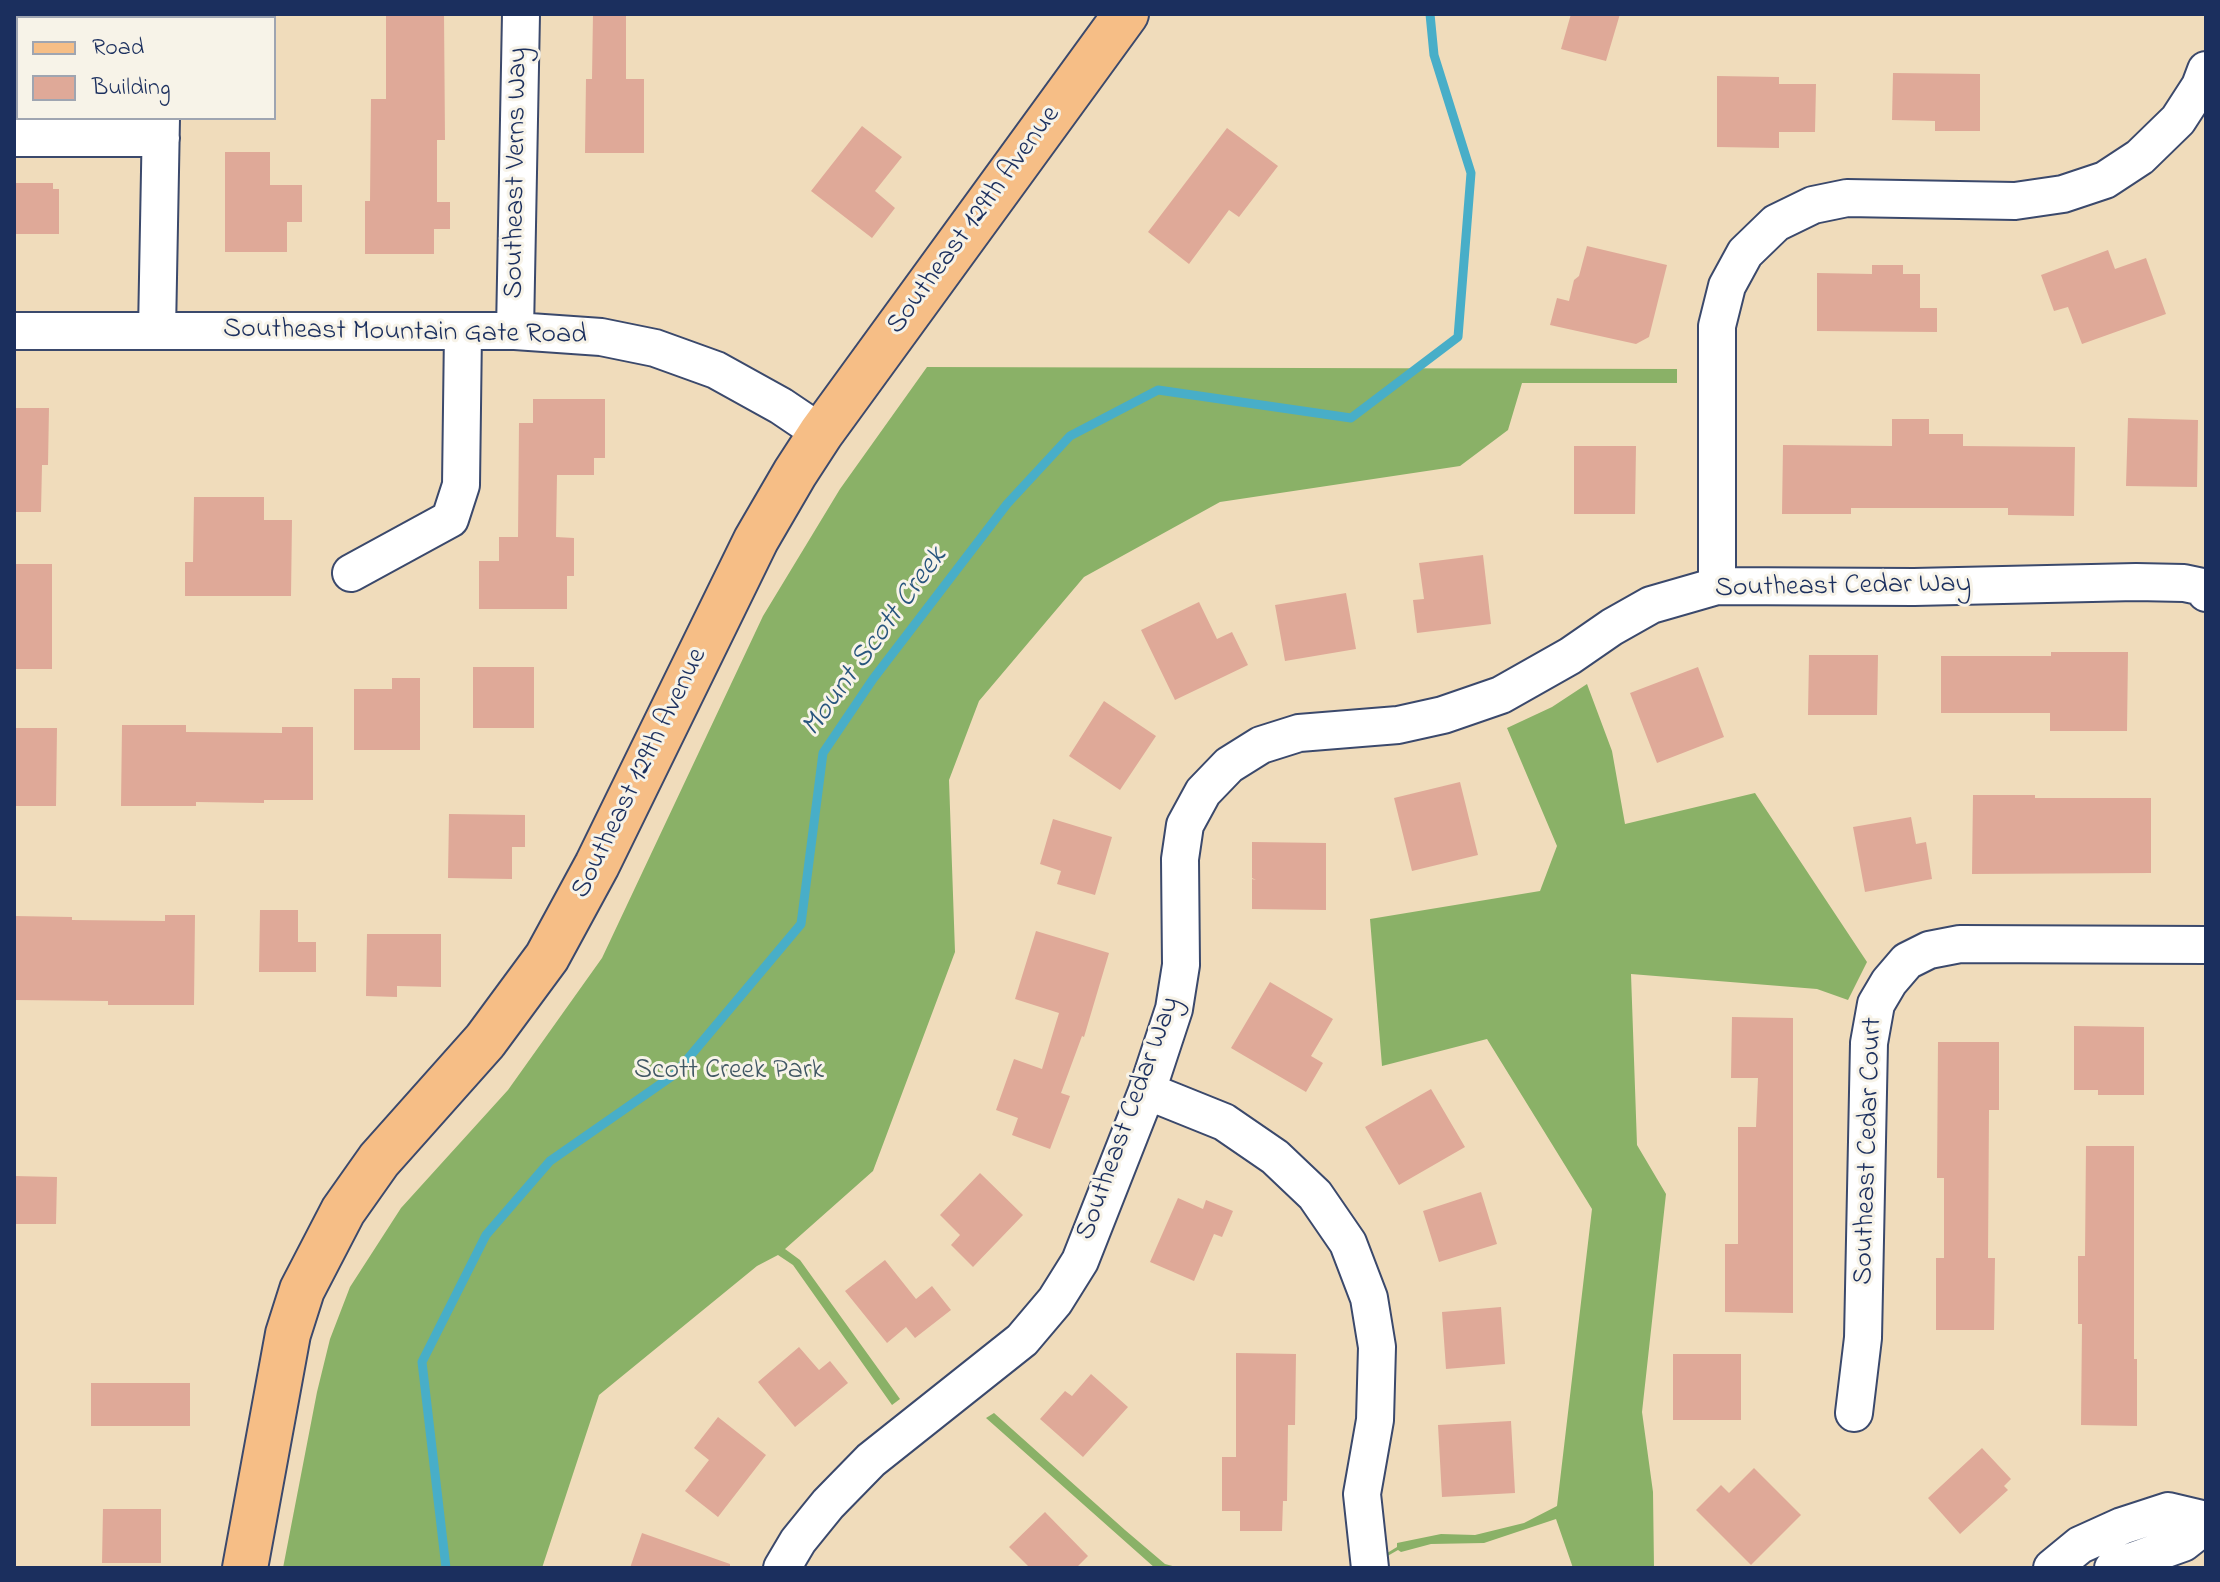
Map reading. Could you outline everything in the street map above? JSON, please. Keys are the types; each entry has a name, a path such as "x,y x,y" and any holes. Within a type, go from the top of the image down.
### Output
{"main road":[{"name":"Southeast 129th Avenue","path":"245,1568 288,1334 302,1290 343,1211 379,1160 507,1014 547,957 597,865 756,540 821,433 1126,14"}],"street":[{"name":"Southeast Verns Way","path":"515,331 521,14"},
{"path":"1717,586 1717,326 1727,286 1745,253 1776,223 1813,205 1847,198 2015,201 2063,194 2105,180 2140,157 2178,120 2200,86 2206,70"},
{"path":"14,138 161,128 157,331"},
{"name":"Southeast Mountain Gate Road","path":"14,331 515,331 601,337 684,357 741,382 821,433"},
{"path":"351,573 450,519 461,485 463,331"},
{"name":"Southeast Cedar Way","path":"782,1568 798,1541 828,1504 871,1460 1022,1340 1055,1301 1080,1261 1147,1091 1174,1009 1181,965 1180,859 1185,825 1203,792 1229,765 1261,745 1299,733 1398,725 1443,715 1501,695 1651,605 1717,586 1914,587 2152,582 2184,583 2203,587 2206,593"},
{"name":"Southeast Cedar Court","path":"1854,1413 1863,1338 1869,1043 1876,1004 1889,982 1907,961 1929,950 1960,944 2206,945"},
{"path":"1147,1091 1224,1122 1275,1157 1315,1195 1348,1243 1369,1298 1377,1347 1375,1420 1362,1494 1370,1568"},
{"path":"2052,1568 2080,1545 2122,1526 2168,1511 2206,1522"},
{"path":"2113,1568 2183,1543 2206,1522"}],"green space":[{"name":"Scott Creek Park","path":"927,367 1677,369 1677,383 1522,383 1508,430 1460,466 1220,502 1084,577 979,701 949,780 955,952 873,1171 785,1249 800,1260 900,1399 892,1405 793,1265 778,1255 757,1266 599,1395 542,1568 283,1568 317,1392 330,1339 350,1287 401,1208 508,1090 602,958 763,616 840,489"},
{"path":"1587,684 1612,751 1625,824 1755,793 1867,962 1848,1000 1817,989 1631,974 1637,1145 1666,1194 1642,1412 1653,1492 1654,1568 1573,1568 1556,1519 1484,1543 1431,1544 1401,1552 1398,1550 1370,1566 1342,1568 1369,1564 1397,1547 1397,1543 1441,1534 1475,1535 1524,1523 1557,1506 1592,1209 1487,1039 1382,1066 1370,919 1540,891 1557,846 1507,728 1552,707"},
{"path":"994,1413 1165,1564 1180,1568 1155,1568 986,1418"}],"building":[{"path":"386,14 444,14 445,140 437,140 437,202 450,202 450,229 434,229 434,254 365,254 365,201 370,201 371,99 386,99"},
{"path":"593,14 626,14 626,79 644,79 644,153 585,153 586,79 592,79"},
{"path":"1571,14 1620,14 1606,61 1561,49"},
{"path":"1893,73 1980,74 1980,131 1935,131 1935,121 1892,120"},
{"path":"1717,76 1779,77 1779,84 1816,84 1815,132 1779,132 1779,148 1717,147"},
{"path":"862,126 902,157 875,191 895,208 872,238 811,191"},
{"path":"1227,128 1278,166 1239,217 1229,210 1189,264 1148,232"},
{"path":"225,152 270,152 270,185 302,185 302,222 287,222 287,252 225,252"},
{"path":"14,183 53,183 53,189 59,189 59,234 14,234"},
{"path":"1587,246 1667,265 1649,337 1636,344 1550,325 1557,298 1569,301"},
{"path":"2108,250 2115,269 2146,258 2166,314 2082,344 2068,307 2054,311 2041,275"},
{"path":"1872,265 1903,265 1903,274 1920,274 1920,308 1937,308 1937,332 1817,331 1817,273 1872,274"},
{"path":"533,399 605,399 605,458 594,458 594,475 557,475 556,537 574,538 574,576 567,576 567,609 479,609 479,561 499,561 499,537 518,537 519,423 533,423"},
{"path":"14,408 49,408 48,465 42,465 41,512 14,512"},
{"path":"2128,418 2198,420 2197,487 2126,486"},
{"path":"1892,419 1929,419 1929,434 1963,434 1963,446 2075,447 2074,516 2008,515 2008,508 1851,508 1851,514 1782,514 1783,445 1892,446"},
{"path":"1574,446 1636,446 1635,514 1574,514"},
{"path":"194,497 264,497 264,520 292,520 291,596 185,596 185,562 193,562"},
{"path":"1483,555 1491,624 1417,633 1413,600 1424,599 1419,563"},
{"path":"14,564 52,564 52,669 14,669"},
{"path":"1346,593 1356,649 1285,661 1275,605"},
{"path":"1199,602 1217,639 1232,632 1248,665 1175,700 1141,630"},
{"path":"2051,652 2128,652 2127,731 2050,731 2050,713 1941,713 1941,656 2051,656"},
{"path":"1809,655 1878,655 1877,715 1808,715"},
{"path":"473,667 534,667 534,728 473,728"},
{"path":"1698,667 1724,737 1657,763 1630,693"},
{"path":"392,678 420,678 420,750 354,750 354,689 392,689"},
{"path":"1104,701 1156,736 1120,790 1069,756"},
{"path":"122,725 186,725 186,732 282,733 282,727 313,727 313,800 121,806"},
{"path":"14,728 57,728 56,806 14,806"},
{"path":"1460,782 1478,855 1412,871 1394,798"},
{"path":"1973,795 2151,798 2151,873 1972,874"},
{"path":"449,814 525,815 525,847 512,847 512,879 448,878"},
{"path":"1911,817 1916,844 1926,842 1932,879 1865,892 1853,827"},
{"path":"1053,819 1112,837 1095,895 1057,884 1061,871 1040,864"},
{"path":"1252,842 1326,843 1326,910 1252,909 1252,879 1256,880 1252,878"},
{"path":"260,910 298,910 298,942 316,942 316,972 259,972"},
{"path":"165,915 195,915 194,1005 14,1000 14,916 165,921"},
{"path":"1036,931 1109,953 1084,1037 1061,1093 1070,1096 1050,1149 1012,1135 1018,1118 996,1110 1014,1059 1042,1069 1059,1013 1015,999"},
{"path":"367,934 441,934 441,987 397,986 397,997 366,996"},
{"path":"1270,982 1333,1019 1311,1056 1323,1063 1306,1092 1231,1048"},
{"path":"1732,1017 1793,1018 1793,1313 1725,1312 1725,1244 1738,1244 1738,1127 1756,1127 1758,1078 1731,1078"},
{"path":"2074,1026 2144,1027 2144,1095 2098,1095 2098,1090 2074,1090"},
{"path":"1938,1042 1999,1042 1999,1110 1989,1110 1988,1258 1995,1258 1994,1330 1936,1330 1936,1258 1944,1258 1944,1178 1937,1178"},
{"path":"1431,1089 1465,1147 1399,1185 1365,1127"},
{"path":"2086,1146 2134,1146 2137,1426 2081,1425 2082,1324 2078,1324 2078,1256 2085,1256"},
{"path":"980,1173 1023,1215 973,1267 951,1245 960,1235 940,1215"},
{"path":"14,1176 57,1177 56,1224 14,1224"},
{"path":"1481,1192 1497,1244 1439,1262 1423,1211"},
{"path":"1178,1198 1203,1209 1206,1200 1233,1211 1222,1237 1214,1234 1194,1281 1150,1262"},
{"path":"885,1260 916,1299 932,1286 951,1310 915,1338 906,1327 887,1343 845,1291"},
{"path":"1501,1307 1505,1364 1446,1369 1442,1312"},
{"path":"799,1347 819,1370 830,1361 848,1383 795,1427 758,1382"},
{"path":"1236,1353 1296,1354 1295,1425 1288,1425 1287,1501 1283,1501 1282,1531 1240,1531 1240,1511 1222,1511 1222,1457 1236,1457"},
{"path":"1673,1354 1741,1354 1741,1420 1673,1420"},
{"path":"1091,1374 1128,1407 1083,1457 1040,1419 1065,1391 1072,1396"},
{"path":"91,1383 190,1383 190,1426 91,1426"},
{"path":"718,1417 766,1455 718,1517 685,1491 709,1460 694,1448"},
{"path":"1511,1421 1515,1493 1442,1497 1438,1425"},
{"path":"1982,1448 2011,1479 2004,1486 2008,1490 1960,1534 1928,1498"},
{"path":"1754,1468 1801,1515 1751,1565 1696,1510 1721,1485 1729,1493"},
{"path":"103,1509 161,1509 161,1563 102,1563"},
{"path":"1045,1512 1088,1556 1076,1568 1030,1568 1009,1547"},
{"path":"642,1533 730,1564 730,1568 630,1568"}],"waterway":[{"name":"Mount Scott Creek","path":"446,1568 422,1362 486,1235 550,1161 675,1074 801,924 823,753 873,679 1007,504 1070,436 1158,390 1351,418 1458,337 1471,173 1434,55 1430,14"}]}
